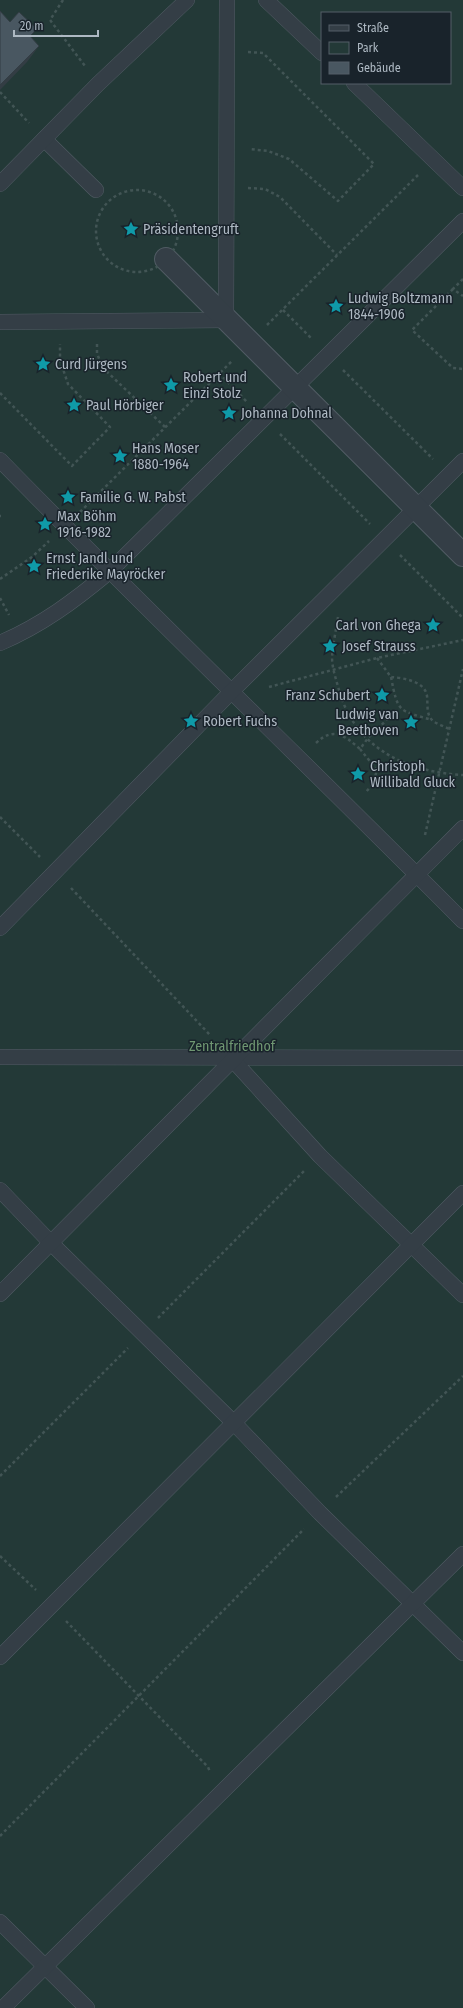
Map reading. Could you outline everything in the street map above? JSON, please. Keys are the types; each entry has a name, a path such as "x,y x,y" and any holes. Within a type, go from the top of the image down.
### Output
{"street":[{"path":"166,260 463,555"}],"lane":[{"path":"0,184 98,84 187,0"},
{"path":"0,322 226,320 227,0"},
{"path":"266,0 321,52"},
{"path":"355,84 463,188"},
{"path":"44,139 96,190"},
{"path":"0,643 20,634 67,607 109,572 463,221"},
{"path":"0,460 109,572 302,760 463,921"},
{"path":"0,928 232,691 463,461"},
{"path":"0,1294 463,828"},
{"path":"0,1057 232,1059 463,1058"},
{"path":"232,1059 320,1156 463,1295"},
{"path":"0,1190 51,1243 234,1423 320,1512 463,1653"},
{"path":"0,1657 463,1193"},
{"path":"4,2008 463,1554"},
{"path":"0,1922 87,2008"}],"path":[{"path":"64,0 50,20 98,84"},
{"path":"227,52 263,53 374,164 338,200 289,159 268,151 227,147"},
{"path":"0,92 44,139"},
{"path":"226,187 265,189 280,197 337,255"},
{"path":"130,190 143,190 155,194 166,202 173,212 177,224 175,243 166,260 156,267 143,271 130,271 118,268 108,260 100,249 96,237 96,224 100,212 108,202 118,194 130,190"},
{"path":"463,279 412,330 453,368 463,369"},
{"path":"453,289 463,296"},
{"path":"283,310 449,475"},
{"path":"96,321 97,353 102,367 165,427"},
{"path":"0,393 72,466 110,428 68,384 60,360 59,322"},
{"path":"219,373 463,618"},
{"path":"0,579 32,557 65,527"},
{"path":"339,615 332,656 333,669 344,707 359,730 387,755 407,765 438,774 463,776"},
{"path":"232,691 261,689 377,658 463,640"},
{"path":"377,658 391,677 395,698 399,708 408,713 432,720 449,729"},
{"path":"424,835 463,670"},
{"path":"391,677 401,678 420,685 426,694 427,711 432,720"},
{"path":"360,749 368,738 399,708"},
{"path":"302,760 317,741 329,734 338,733 349,739 360,749 378,770 373,784 351,809"},
{"path":"0,816 56,872 232,1059"},
{"path":"0,1476 320,1156"},
{"path":"0,1836 320,1512 463,1376"},
{"path":"0,1556 52,1606 208,1767 218,1796"}],"green space":[{"name":"Zentralfriedhof","path":"0,0 463,0 463,2008 0,2008"}],"building":[{"path":"0,11 10,22 19,12 37,29 30,36 39,46 0,85"}],"place":[{"name":"Präsidentengruft","path":"131,229"},
{"name":"Ludwig Boltzmann 1844-1906","path":"336,306"},
{"name":"Curd Jürgens","path":"43,364"},
{"name":"Robert und Einzi Stolz","path":"171,385"},
{"name":"Paul Hörbiger","path":"74,405"},
{"name":"Johanna Dohnal","path":"229,413"},
{"name":"Hans Moser 1880-1964","path":"120,456"},
{"name":"Familie G. W. Pabst","path":"68,497"},
{"name":"Max Böhm 1916-1982","path":"45,524"},
{"name":"Ernst Jandl und Friederike Mayröcker","path":"34,566"},
{"name":"Carl von Ghega","path":"433,625"},
{"name":"Josef Strauss","path":"330,646"},
{"name":"Franz Schubert","path":"382,695"},
{"name":"Robert Fuchs","path":"191,721"},
{"name":"Ludwig van Beethoven","path":"411,722"},
{"name":"Christoph Willibald Gluck","path":"358,774"}]}
